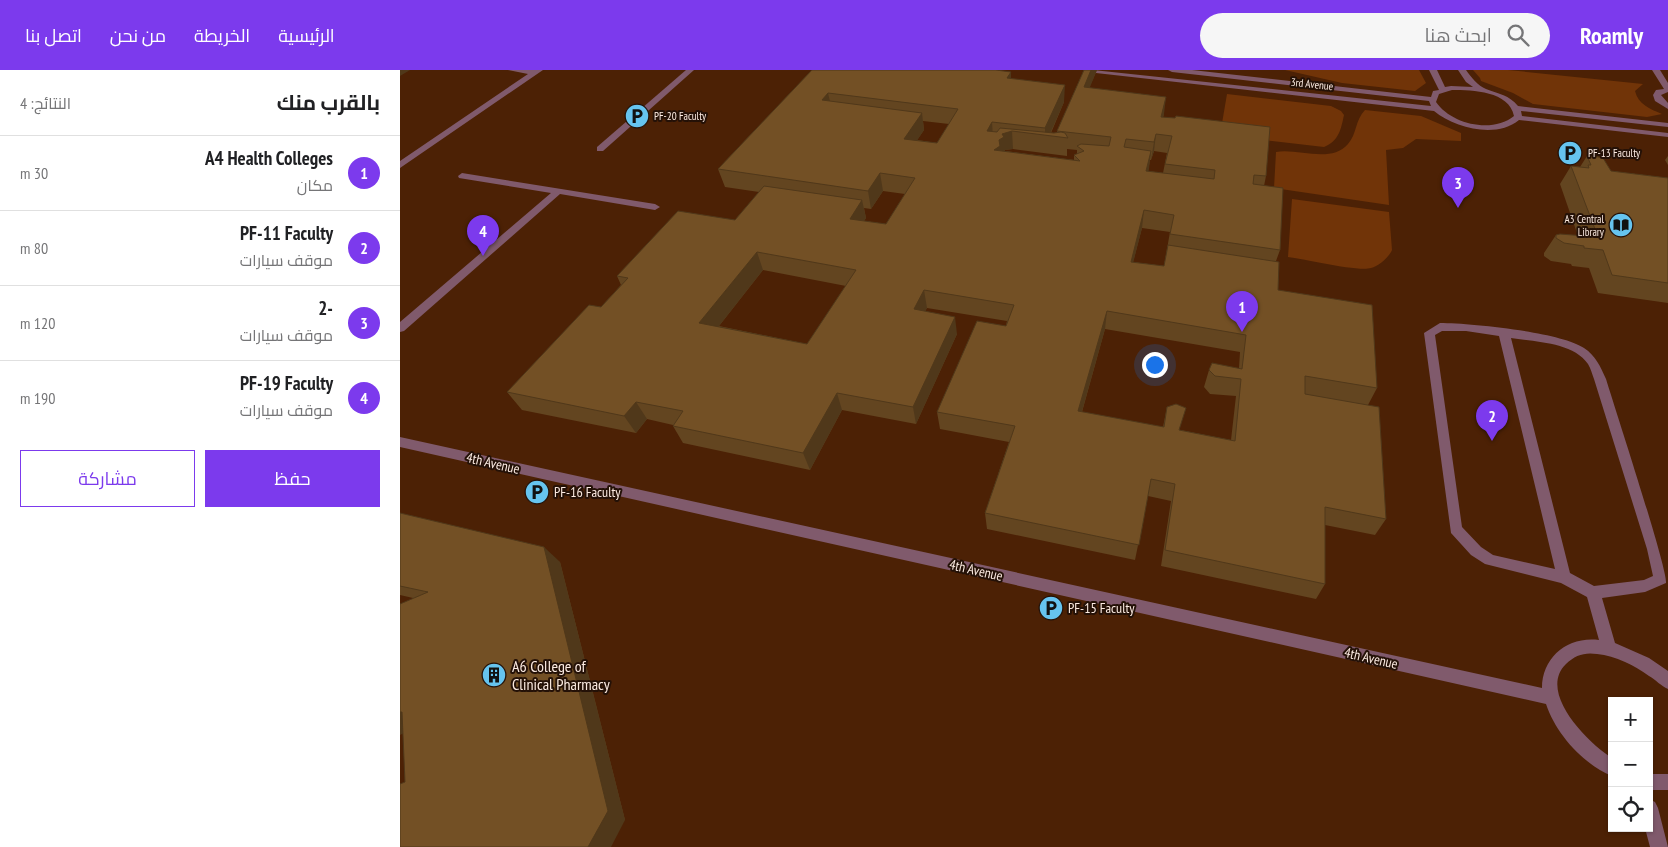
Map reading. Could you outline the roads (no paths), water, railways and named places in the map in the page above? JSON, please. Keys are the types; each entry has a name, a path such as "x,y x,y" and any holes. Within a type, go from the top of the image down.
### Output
{"lane":[{"path":"512,70 537,72"},
{"path":"600,149 690,70"},
{"name":"3rd Avenue","path":"1091,70 1436,109"},
{"name":"3rd Avenue","path":"1172,70 1432,99"},
{"path":"1433,70 1443,90"},
{"path":"1462,70 1469,80 1482,90 1502,98 1516,108 1668,125"},
{"path":"1656,70 1668,89 1659,92 1657,96 1668,107"},
{"path":"400,165 537,72"},
{"path":"1482,90 1460,88 1443,90 1436,93 1432,99 1436,109 1456,121 1479,127 1501,127 1509,125 1518,118 1668,135"},
{"path":"1516,108 1518,118"},
{"path":"462,176 655,207"},
{"path":"400,328 558,192"},
{"path":"1466,326 1559,342 1579,350 1592,361 1600,379 1654,549 1660,579 1645,586 1593,593 1564,576 1490,560 1476,551 1456,529 1429,333 1440,327 1466,326"},
{"path":"1504,333 1564,576"},
{"name":"4th Avenue","path":"400,442 1552,698"},
{"path":"1593,593 1609,649"},
{"path":"1608,765 1588,752 1571,734 1558,714 1552,698 1550,678 1555,664 1566,654 1580,648 1598,647 1639,660 1668,681"},
{"path":"1653,782 1668,782"},
{"path":"1653,824 1659,847"}],"place":[{"name":"PF-20 Faculty","path":"637,116"},
{"name":"PF-13 Faculty","path":"1570,153"},
{"name":"-2","path":"1458,208"},
{"name":"A3 Central Library","path":"1621,225"},
{"name":"PF-19 Faculty","path":"483,256"},
{"name":"A4 Health Colleges","path":"1242,332"},
{"name":"PF-11 Faculty","path":"1492,441"},
{"name":"PF-16 Faculty","path":"537,492"},
{"name":"PF-15 Faculty","path":"1051,608"},
{"name":"A6 College of Clinical Pharmacy","path":"494,675"}]}
